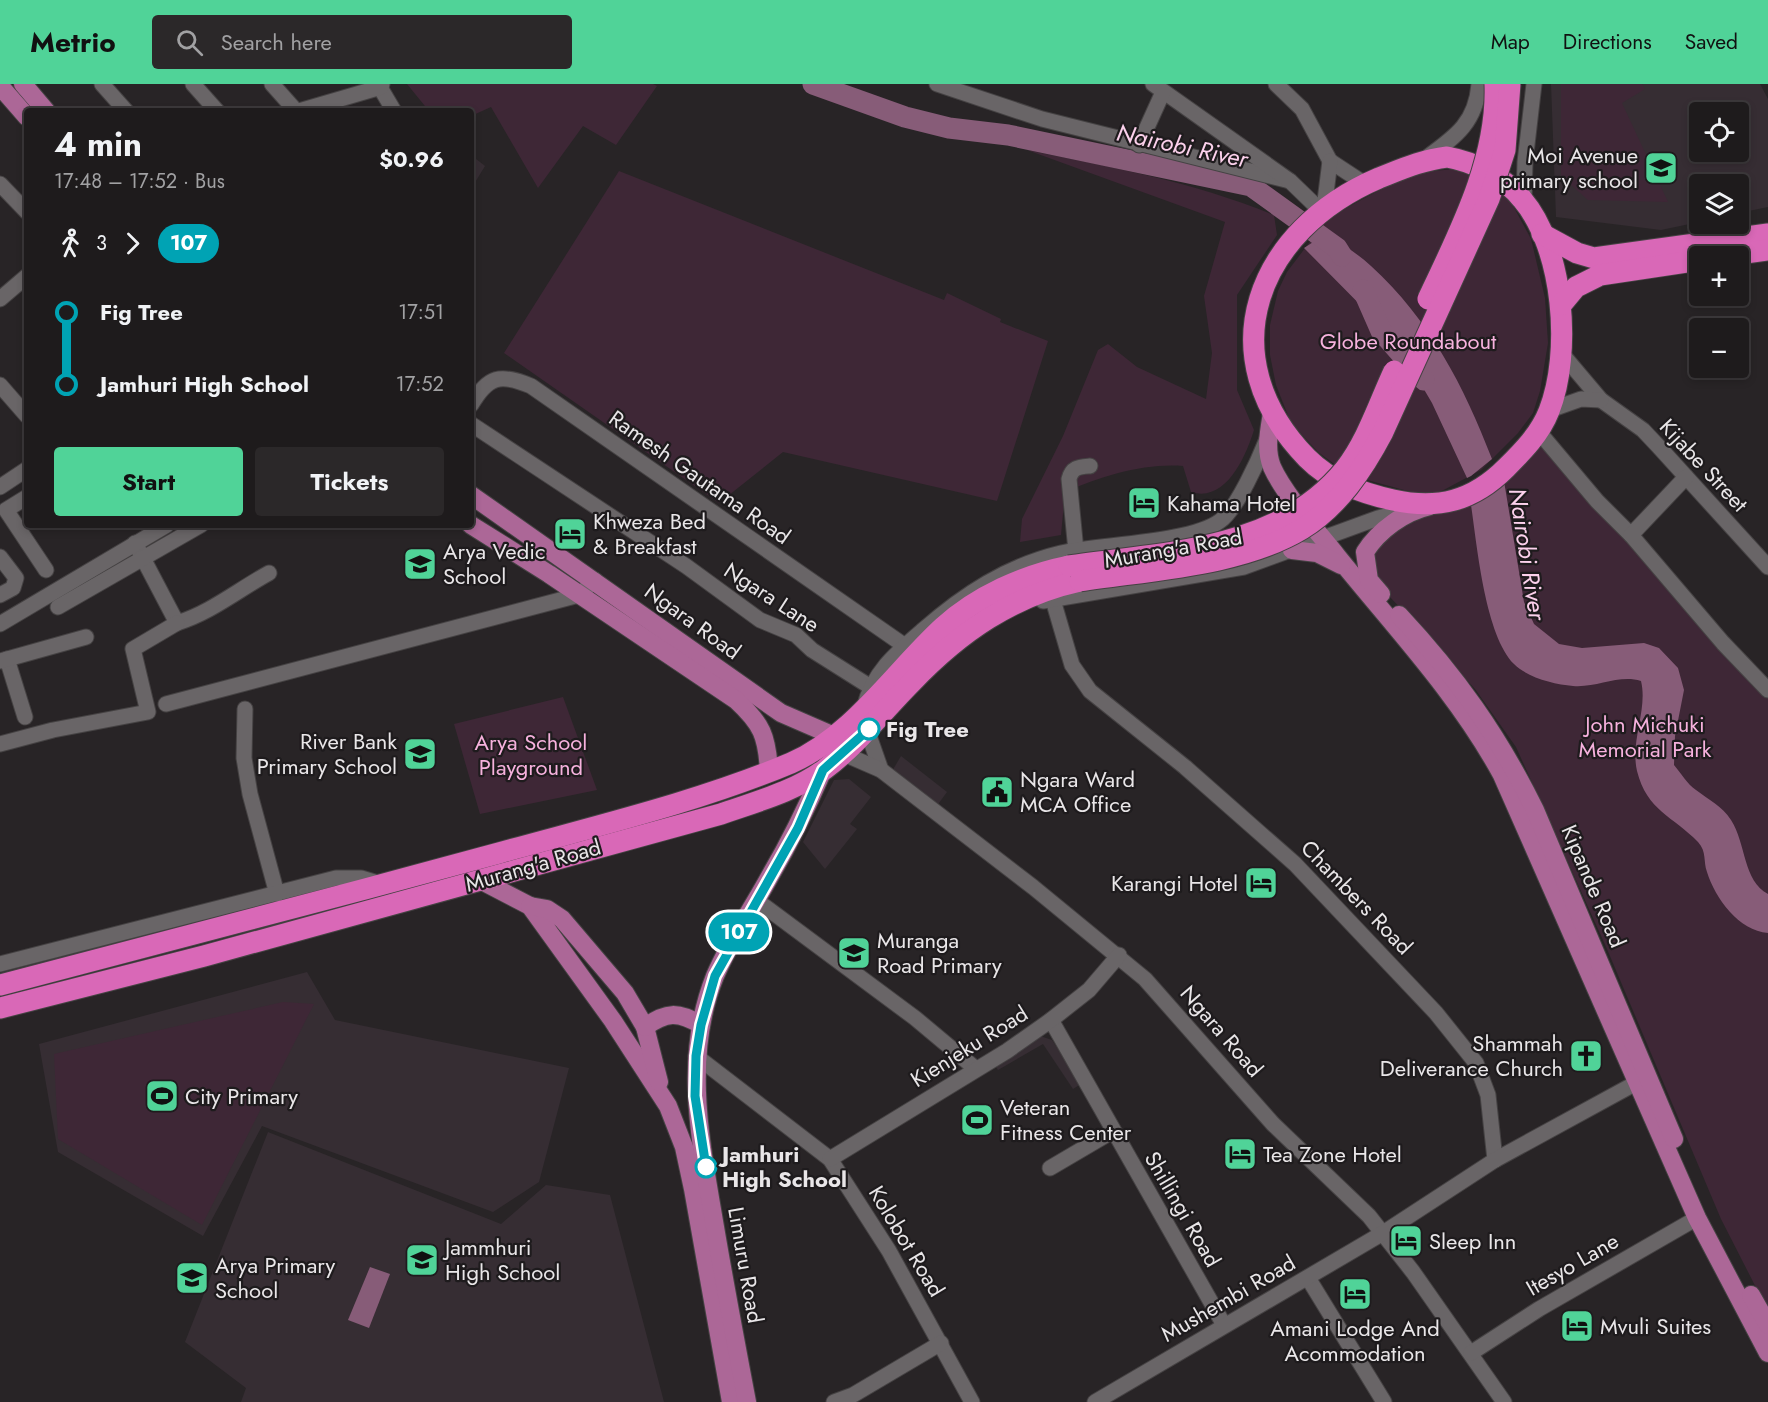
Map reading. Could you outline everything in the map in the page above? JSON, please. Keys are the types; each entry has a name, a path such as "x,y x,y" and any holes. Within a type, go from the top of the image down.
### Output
{"highway":[{"name":"Murang'a Road","path":"0,1008 721,814 766,798 823,770 864,708 945,625 981,599 996,591 1075,566 1196,547 1258,532 1303,507 1337,477 1366,432 1476,187 1494,117 1495,84"},
{"name":"Murang'a Road","path":"0,985 384,885 690,798 769,771 839,745 867,730 912,681 952,644 1005,607 1075,566 1204,561 1256,550 1304,528 1344,493 1369,459 1383,432 1489,199 1509,127 1510,84"},
{"path":"1448,157 1469,161 1503,181 1524,200 1542,234 1554,267 1561,305 1563,355 1550,410 1539,432 1500,474 1447,504 1424,507 1379,497 1354,489 1330,477 1285,435 1258,382 1254,329 1268,277 1287,244 1321,211 1365,184 1423,160 1448,157"},
{"path":"1542,234 1577,253 1594,258 1766,237"},
{"path":"1746,246 1766,237"},
{"path":"1561,305 1576,287 1600,275 1689,262"}],"main road":[{"path":"23,84 43,108"},
{"path":"0,86 24,114"},
{"name":"Kipande Road","path":"1272,413 1267,438 1272,466 1278,477 1346,567 1444,685 1471,721 1490,752 1697,1218 1768,1353"},
{"name":"Ngara Road","path":"474,497 781,713 839,745"},
{"name":"Kipande Road","path":"1424,507 1375,537 1365,552 1369,579 1470,697 1509,759 1540,821 1686,1168 1721,1241 1768,1325"},
{"name":"Ngara Road","path":"474,527 736,700 757,719 764,734 769,771"},
{"name":"Kipande Road","path":"1292,550 1317,553 1346,567"},
{"name":"Limuru Road","path":"747,1402 708,1187 695,1096 696,1056 701,1025 715,976 798,828 823,770"},
{"name":"Limuru Road","path":"480,880 530,906 661,1092 684,1147 731,1402"},
{"path":"530,906 548,909 562,919 625,993 645,1028 661,1092"},
{"path":"645,1028 668,1014 680,1014 701,1025"}],"street":[{"path":"102,84 123,108"},
{"path":"193,84 214,108"},
{"path":"272,84 294,108"},
{"path":"937,84 1042,119 1290,181"},
{"path":"1276,84 1302,109 1330,161 1365,184"},
{"path":"1423,160 1457,136 1478,103 1479,84"},
{"path":"1524,200 1525,162 1534,84"},
{"path":"307,108 380,85 392,108"},
{"path":"1139,145 1158,88 1290,181 1321,211"},
{"path":"1321,211 1330,161"},
{"path":"0,184 24,209"},
{"path":"0,299 24,279"},
{"name":"Kijabe Street","path":"1563,355 1601,400 1643,430 1768,567"},
{"name":"Ramesh Gautama Road","path":"474,401 486,384 498,378 513,378 531,386 905,646"},
{"path":"0,385 24,413"},
{"path":"1550,410 1581,399 1601,400"},
{"name":"Ngara Lane","path":"474,426 686,566 760,620 796,635 812,650 869,686"},
{"path":"1539,432 1592,496 1631,535 1723,643 1768,690"},
{"name":"Murang'a Road","path":"864,708 869,686 905,646 980,585 1035,561 1075,566 1194,534 1221,521 1234,506 1267,438"},
{"path":"1075,566 1069,479 1071,472 1078,467 1090,466"},
{"path":"0,487 24,471"},
{"path":"1631,535 1686,477"},
{"path":"24,499 6,510 46,570"},
{"name":"Murang'a Road","path":"1005,607 1244,567 1378,518 1424,507"},
{"path":"0,624 162,528"},
{"path":"58,607 196,528"},
{"path":"135,543 177,623"},
{"path":"0,557 16,578 14,588 0,595"},
{"path":"0,744 53,730 148,712 133,649 177,623 204,613 233,593 269,573"},
{"path":"166,704 579,595 595,580"},
{"name":"Chambers Road","path":"1053,600 1072,665 1090,691 1185,767 1294,864 1436,1013 1476,1063 1488,1095 1495,1160"},
{"path":"25,717 4,660 86,637"},
{"path":"245,709 244,758 250,794 277,894"},
{"path":"867,730 881,770"},
{"name":"Ngara Road","path":"839,745 881,770 1119,955 1145,979 1273,1124 1370,1215 1504,1402"},
{"name":"Murang'a Road","path":"0,964 336,878 361,878 384,885"},
{"path":"756,900 915,1018 976,1069"},
{"name":"Kienjeku Road","path":"830,1159 1051,1020 1089,990 1119,955"},
{"name":"Shillingi Road","path":"1051,1020 1224,1324"},
{"name":"Kolobot Road","path":"696,1056 830,1159 889,1251 972,1402"},
{"path":"1383,1233 1495,1160 1636,1083"},
{"path":"1050,1168 1113,1131"},
{"name":"Itesyo Lane","path":"1471,1353 1539,1309 1697,1218"},
{"name":"Mushembi Road","path":"1095,1402 1224,1324 1308,1278 1383,1233"},
{"path":"1308,1278 1383,1402"},
{"path":"834,1402 853,1395 941,1343"}],"shaded area":[{"name":"Moi Avenue primary school","path":"1551,84 1760,84 1768,99 1768,207 1749,211 1749,174 1689,174 1689,224 1661,230 1556,217"},
{"path":"474,157 485,166 474,184"},
{"path":"1327,233 1366,262 1392,287 1411,309 1443,355 1470,406 1492,459 1471,476 1467,478 1432,403 1395,340 1304,248"},
{"path":"1504,481 1524,602 1534,624 1559,644 1582,648 1644,643 1659,648 1678,668 1684,690 1675,736 1674,765 1690,785 1719,807 1731,820 1749,871 1760,888 1768,894 1768,933 1747,926 1730,912 1711,882 1701,846 1654,804 1641,784 1635,759 1643,692 1641,681 1624,679 1582,686 1558,684 1526,673 1514,664 1504,650 1489,611 1471,505"},
{"path":"901,756 947,792 936,807 891,773"},
{"path":"849,779 871,797 850,824 857,829 825,869 803,842 834,780"},
{"path":"307,972 335,1020 569,1068 539,1182 493,1212 262,1126 203,1236 58,1152 39,1044"},
{"path":"1040,1036 1052,1040 1081,1084 1073,1089 1043,1044 998,1070 994,1064"},
{"name":"Jammhuri High School","path":"268,1132 501,1224 546,1185 610,1195 664,1402 241,1402 246,1388 185,1342"},
{"path":"370,1267 390,1274 369,1328 348,1320"}],"green space":[{"path":"407,84 653,84 657,86 616,145 583,126 538,188 491,107 474,115 474,108 427,108"},
{"path":"1561,84 1642,84 1645,89 1622,103 1668,202 1588,200 1561,176"},
{"path":"1027,150 1152,176 1244,203 1274,215 1277,235 1237,295 1237,390 1254,430 1246,452 1233,475 1214,491 1203,494 1191,492 1183,466 1138,469 1108,476 1065,492 1061,535 1020,542 1022,519 1063,436 1098,350 1108,344 1137,367 1206,399 1212,353 1204,296 1225,222"},
{"name":"Globe Roundabout","path":"1455,169 1504,189 1531,239 1545,298 1548,343 1540,391 1533,413 1518,433 1481,470 1438,493 1415,493 1349,475 1318,452 1291,423 1276,385 1270,355 1270,325 1278,291 1287,272 1321,227 1337,213 1411,173"},
{"path":"619,171 944,300 947,293 1001,319 1000,322 1048,341 997,501 783,452 719,503 504,353"},
{"name":"John Michuki Memorial Park","path":"1541,435 1768,691 1768,1311 1721,1219 1607,949 1516,747 1475,689 1378,584 1371,564 1375,537 1447,503"},
{"name":"Arya School Playground","path":"563,697 597,790 480,814 454,724"},
{"name":"City Primary","path":"283,1002 314,1004 202,1225 58,1139 54,1054"}],"waterway":[{"name":"Nairobi River","path":"813,84 905,117 949,128 1008,135 1251,186 1337,248 1342,256"},
{"name":"Nairobi River","path":"1363,290 1381,331 1424,380"}],"bus line":[{"name":"107","path":"706,1167 695,1096 696,1056 701,1025 715,976 798,828 823,770 844,754 869,729"}],"place":[{"name":"Moi Avenue primary school","path":"1661,168"},
{"name":"Kahama Hotel","path":"1144,503"},
{"name":"Khweza Bed & Breakfast","path":"570,534"},
{"name":"Arya Vedic School","path":"420,564"},
{"name":"Fig Tree","path":"869,729"},
{"name":"River Bank Primary School","path":"420,754"},
{"name":"Ngara Ward MCA Office","path":"997,792"},
{"name":"Karangi Hotel","path":"1261,883"},
{"name":"Muranga Road Primary","path":"854,953"},
{"name":"Shammah Deliverance Church","path":"1586,1056"},
{"name":"City Primary","path":"162,1096"},
{"name":"Veteran Fitness Center","path":"977,1120"},
{"name":"Tea Zone Hotel","path":"1240,1154"},
{"name":"Jamhuri High School","path":"706,1167"},
{"name":"Sleep Inn","path":"1406,1241"},
{"name":"Jammhuri High School","path":"422,1260"},
{"name":"Arya Primary School","path":"192,1278"},
{"name":"Amani Lodge And Acommodation","path":"1355,1294"},
{"name":"Mvuli Suites","path":"1577,1326"}]}
